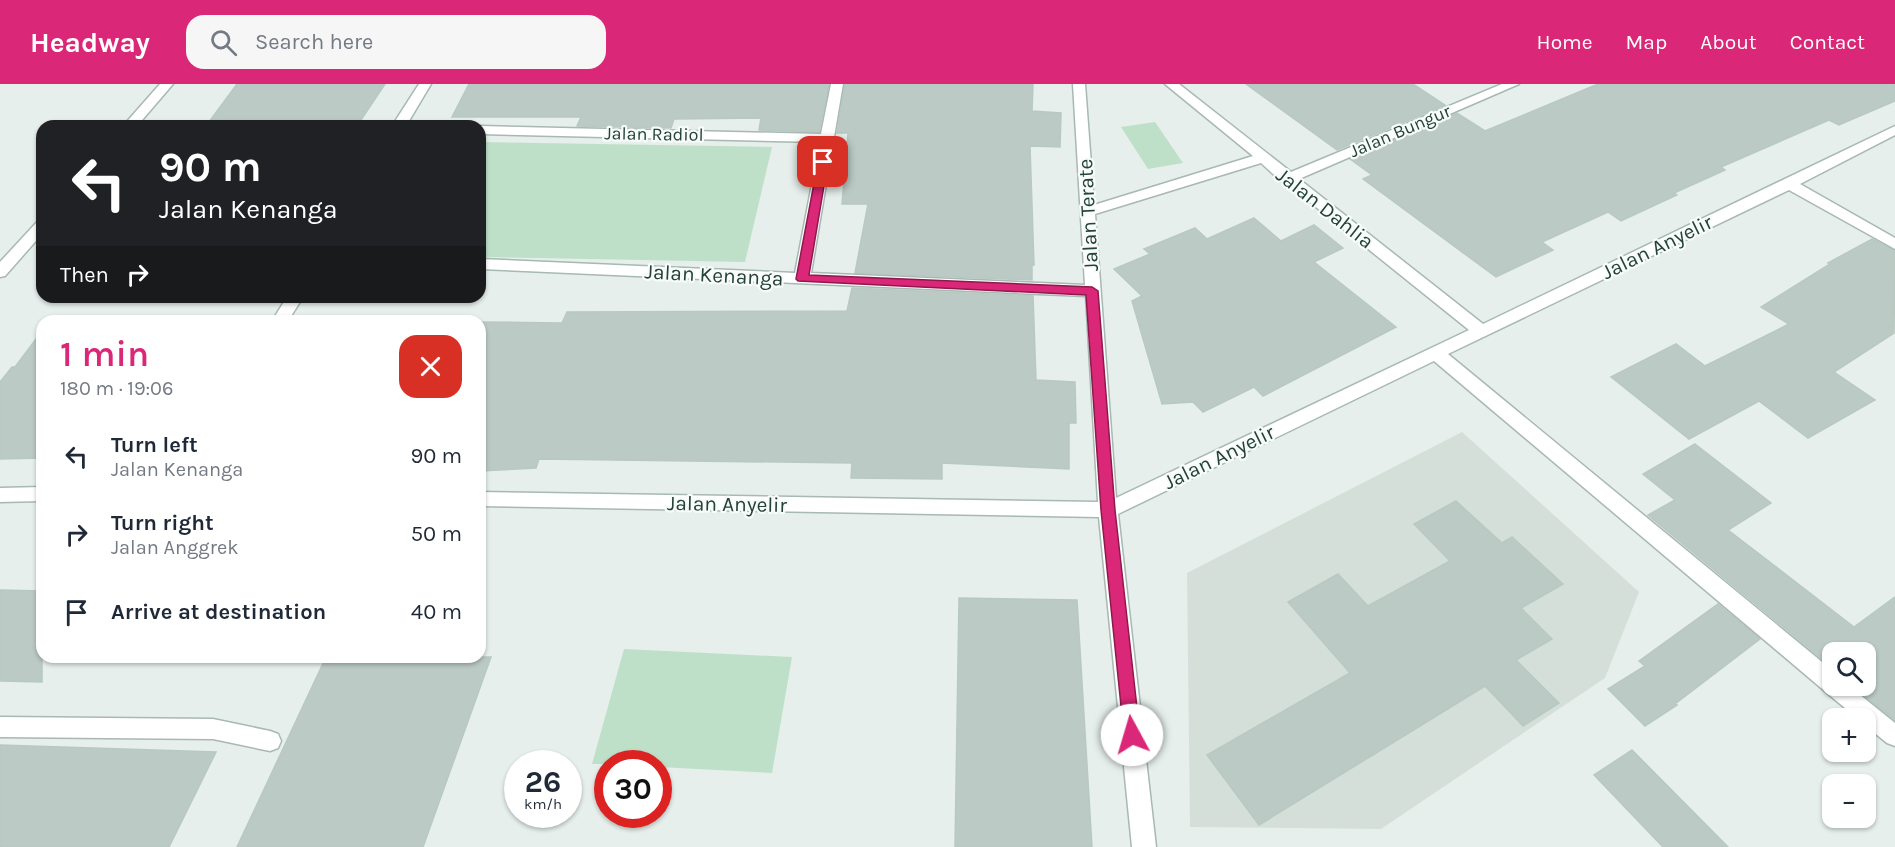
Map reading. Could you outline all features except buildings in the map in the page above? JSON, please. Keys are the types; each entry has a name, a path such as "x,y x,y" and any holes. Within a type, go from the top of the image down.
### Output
{"street":[{"path":"135,120 167,84"},
{"path":"403,120 425,84"},
{"path":"802,279 837,84"},
{"name":"Jalan Terate","path":"1079,84 1108,510 1144,847"},
{"name":"Jalan Dahlia","path":"1171,84 1481,331"},
{"path":"1469,84 1486,95"},
{"name":"Jalan Bungur","path":"1287,178 1513,84"},
{"name":"Jalan Radiol","path":"486,130 827,138"},
{"name":"Jalan Anyelir","path":"486,500 1108,510 1789,184 1895,130"},
{"path":"1089,211 1262,158"},
{"path":"1789,184 1895,244"},
{"path":"0,272 36,232"},
{"name":"Jalan Kenanga","path":"486,264 1092,291"},
{"path":"1436,353 1822,675"},
{"path":"0,495 36,495"},
{"path":"1847,696 1895,736"},
{"path":"0,727 213,729 270,741"}],"shaded area":[{"path":"1462,432 1639,592 1605,678 1381,829 1190,827 1187,573"}],"green space":[{"path":"1155,122 1183,163 1148,169 1121,127"},
{"path":"486,142 772,147 745,262 486,257"},
{"path":"624,649 792,657 772,773 672,768 672,750 596,750"}],"route":[{"path":"823,162 802,279 1092,291 1108,510 1132,735"}]}
